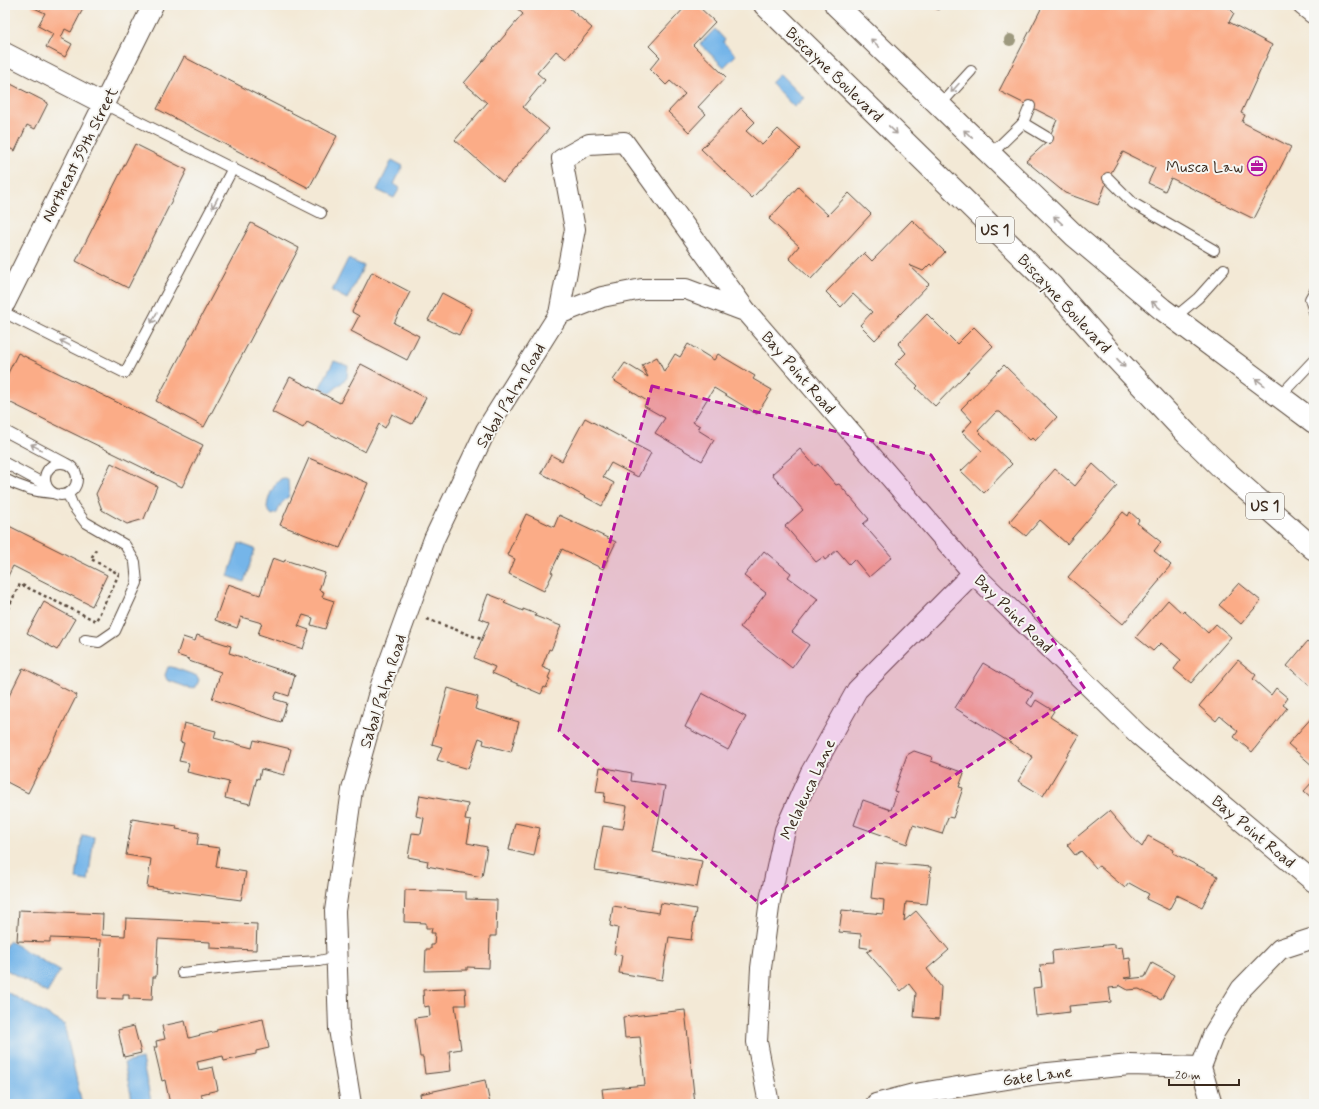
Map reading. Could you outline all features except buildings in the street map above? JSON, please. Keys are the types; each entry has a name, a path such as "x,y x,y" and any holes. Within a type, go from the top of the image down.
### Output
{"main road":[{"name":"Biscayne Boulevard","path":"765,5 1051,285 1112,354 1187,434 1223,469 1314,549"},
{"path":"836,5 1075,236 1174,318 1314,422"},
{"path":"1304,5 1314,13"}],"street":[{"name":"Northeast 39th Street","path":"5,303 154,5"},
{"path":"5,53 104,104"},
{"name":"Bay Point Road","path":"559,314 575,229 562,159 589,144 624,142 747,312 973,573 1139,735 1314,882"},
{"name":"Bay Point Road","path":"559,314 602,297 642,289 686,289 747,312"},
{"name":"Sabal Palm Road","path":"351,1104 340,1029 334,911 352,790 381,686 434,539 486,430 559,314"},
{"name":"Melaleuca Lane","path":"769,1104 757,1042 761,968 770,900 785,830 810,774 857,690 973,573"},
{"path":"1212,1104 1201,1067 1214,1032 1241,989 1280,949 1314,938"},
{"name":"Gate Lane","path":"876,1104 914,1094 1038,1074 1130,1065 1201,1067"}],"lane":[{"path":"939,106 971,71"},
{"path":"104,104 320,213"},
{"path":"990,155 1023,123 1030,106"},
{"path":"1023,123 1048,138"},
{"path":"5,313 125,373 233,168"},
{"path":"1108,178 1133,203 1214,250"},
{"path":"1174,318 1198,298 1224,269"},
{"path":"1314,292 1310,298 1314,312"},
{"path":"1280,397 1314,360"},
{"path":"5,431 67,464 75,471 77,482 75,487 68,494 57,495 5,463"},
{"path":"49,489 46,475 48,470 57,464 67,464"},
{"path":"5,479 37,492 49,489"},
{"path":"68,494 73,506 85,522 126,545 135,562 137,584 115,631 99,642 86,640"},
{"path":"182,973 254,965 319,961 337,957"}],"path":[{"path":"5,614 20,584 96,621 119,574 91,559 104,534"},
{"path":"408,612 481,639"}],"highlighted area":[{"path":"652,386 931,455 1085,689 760,904 559,731"}],"water":[{"path":"715,29 725,40 723,42 736,55 724,67 700,44"},
{"path":"780,74 804,98 794,107 771,83"},
{"path":"392,160 403,166 394,184 400,188 394,198 377,190"},
{"path":"348,259 364,266 347,299 332,291"},
{"path":"334,361 348,366 347,378 330,393 320,387"},
{"path":"282,478 288,480 289,496 281,504 277,513 272,515 267,509 268,501 273,488"},
{"path":"239,543 255,549 244,582 228,576"},
{"path":"168,667 197,676 199,680 196,687 192,689 167,680 165,675"},
{"path":"82,835 94,837 88,881 76,879"},
{"path":"9,941 60,971 47,993 5,969 5,947"},
{"path":"5,991 64,1024 82,1104 5,1104"},
{"path":"142,1059 151,1101 133,1104 124,1063"}],"place":[{"name":"Musca Law","path":"1257,166"}]}
